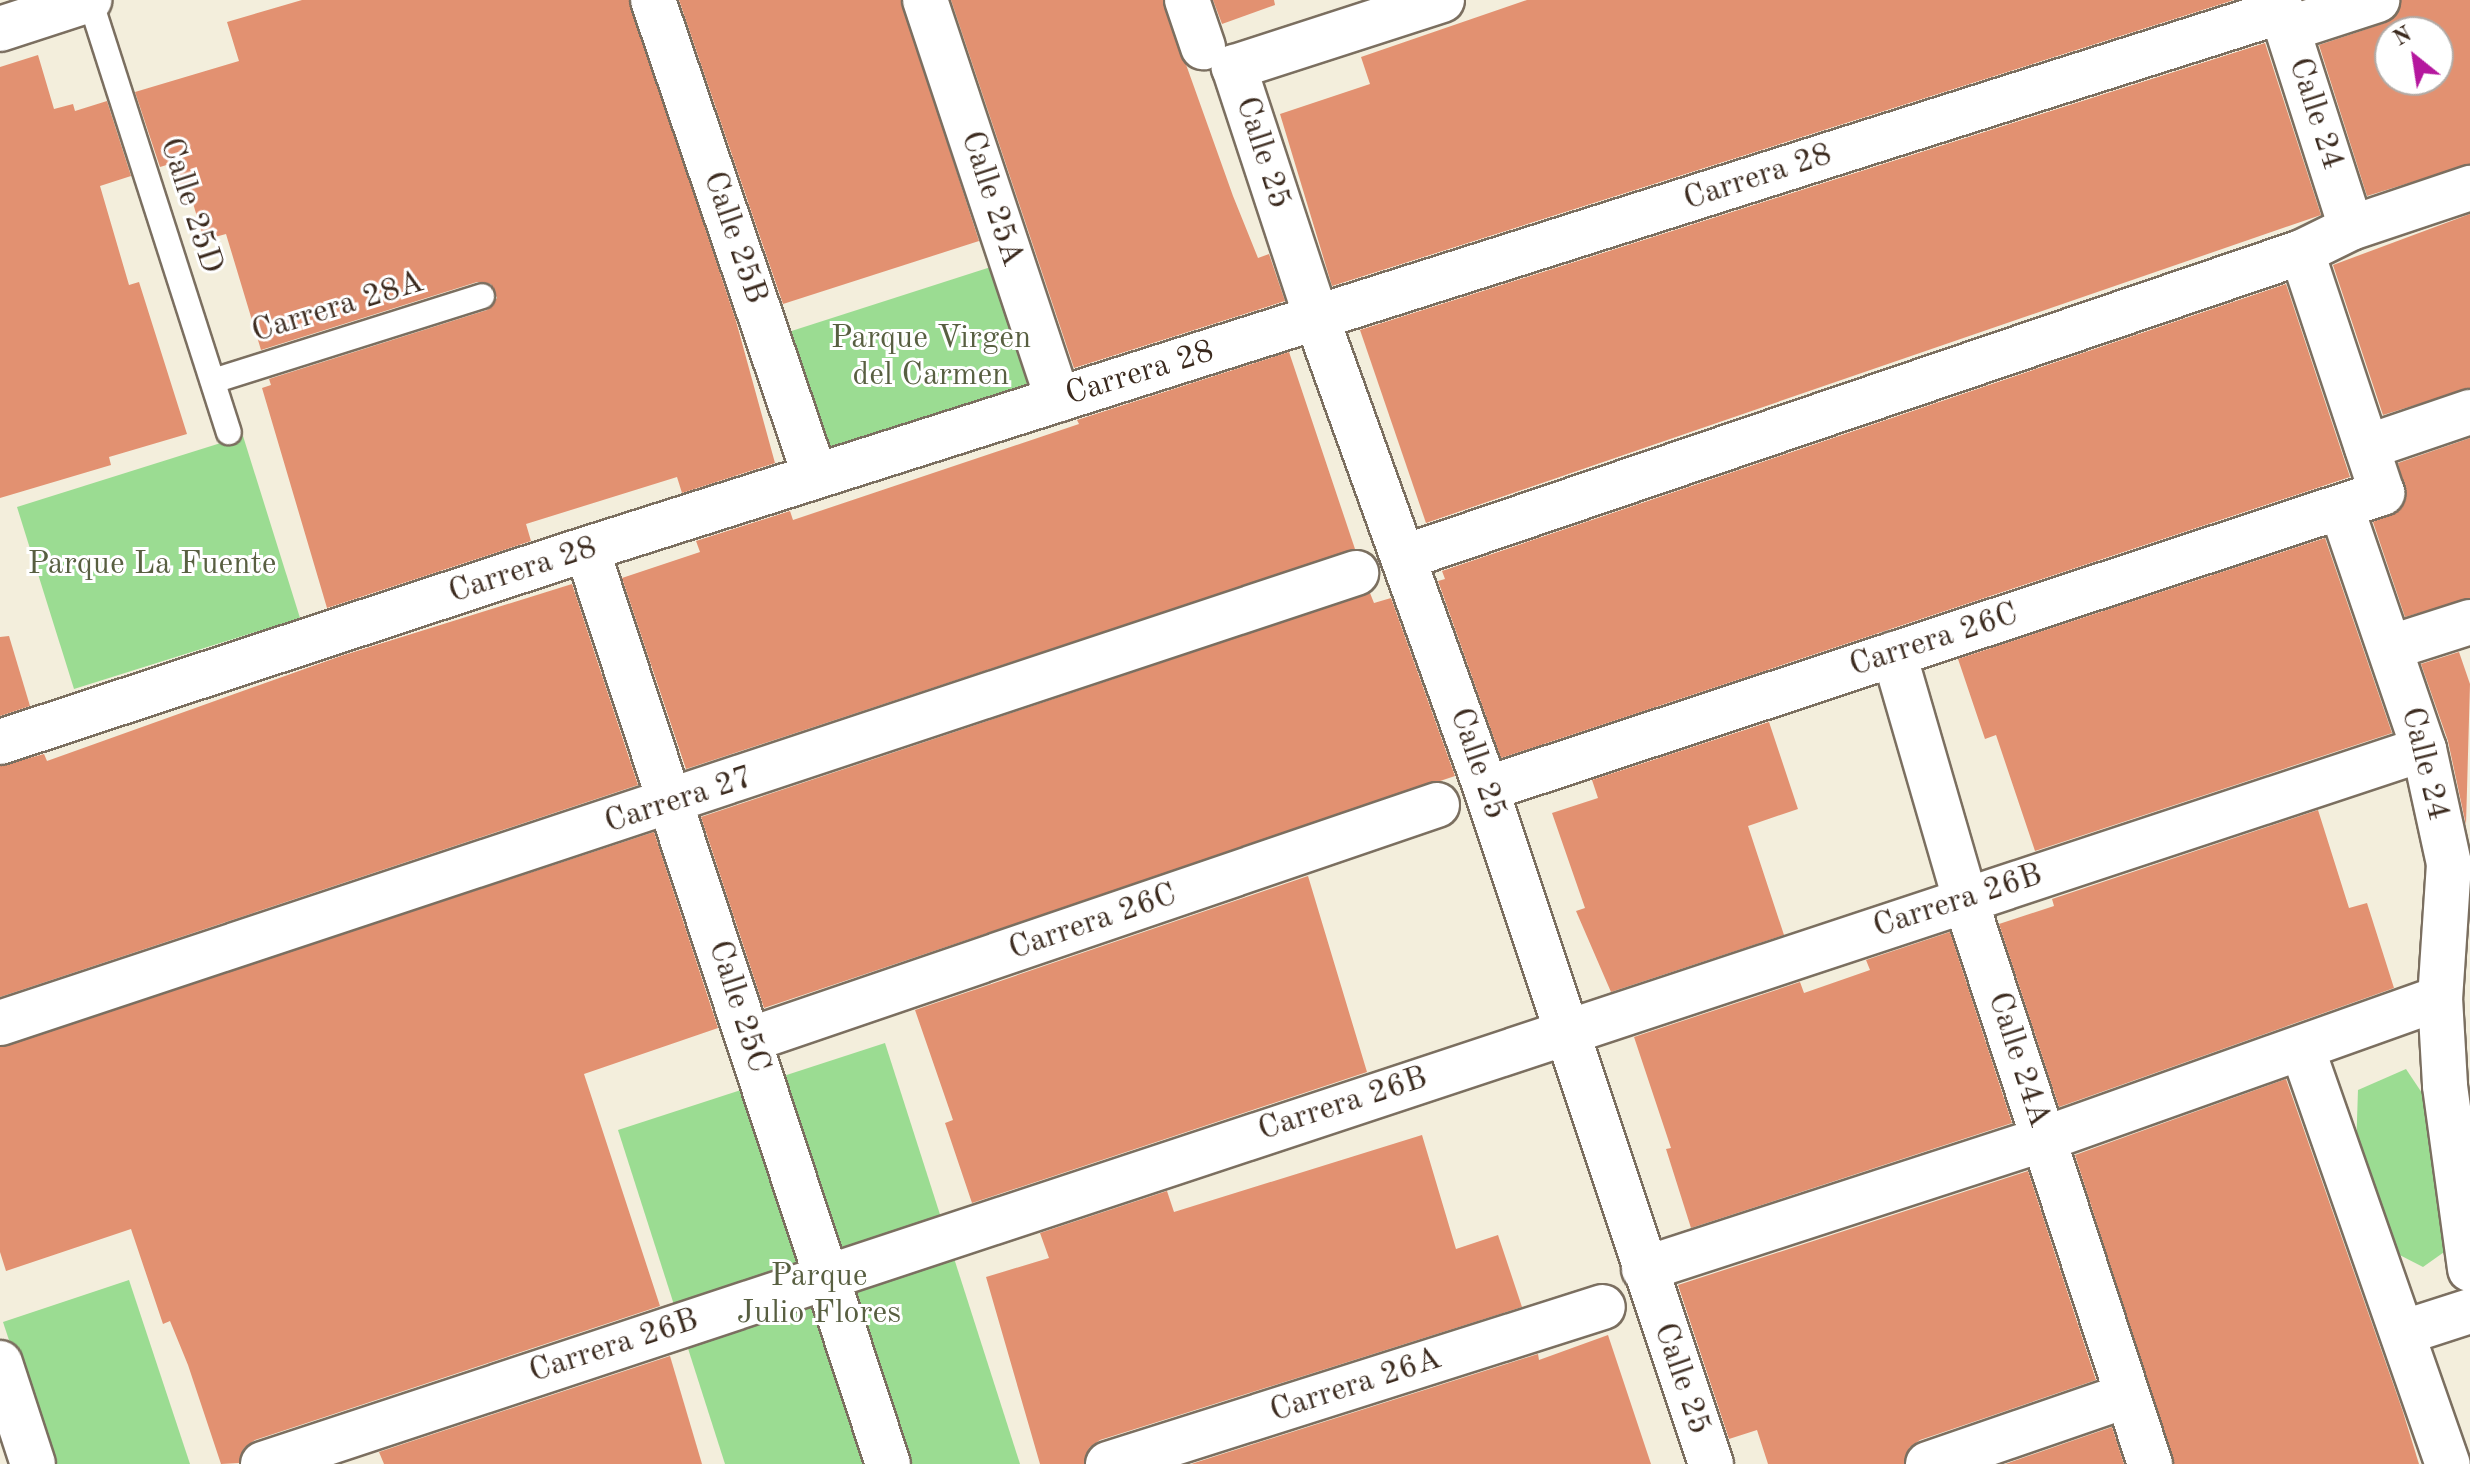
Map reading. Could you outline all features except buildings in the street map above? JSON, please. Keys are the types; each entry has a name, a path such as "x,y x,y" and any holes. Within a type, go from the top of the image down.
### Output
{"street":[{"path":"0,29 90,0"},
{"name":"Calle 25B","path":"653,0 815,476"},
{"name":"Calle 25A","path":"925,0 1058,399"},
{"name":"Calle 25","path":"1187,0 1218,57 1405,557 1486,789 1711,1464"},
{"path":"1218,57 1442,0"},
{"name":"Carrera 28","path":"0,742 815,476 2283,13 2377,0"},
{"name":"Calle 24","path":"2283,13 2351,228"},
{"path":"1405,557 2302,252 2351,228 2470,188"},
{"path":"2302,252 2367,447 2470,412"},
{"name":"Carrera 26C","path":"1486,789 2382,493 2367,447"},
{"name":"Calle 24","path":"2341,507 2392,647 2459,860 2440,998 2458,1082 2470,1269"},
{"name":"Calle 25C","path":"587,550 888,1464"},
{"name":"Carrera 27","path":"0,1023 671,804 1356,573"},
{"path":"2392,647 2470,622"},
{"name":"Calle 24A","path":"1894,654 1965,899 2125,1396 2150,1464"},
{"name":"Carrera 26B","path":"263,1464 1965,899 2194,829 2424,749"},
{"name":"Carrera 26C","path":"749,1040 1437,805"},
{"path":"1644,1269 2044,1139 2440,998"},
{"path":"2302,1048 2405,1332 2448,1464"},
{"name":"Carrera 26A","path":"1108,1464 1603,1307"},
{"path":"2405,1332 2470,1311"},
{"path":"0,1363 33,1464"},
{"path":"1928,1464 2125,1396"}],"lane":[{"name":"Calle 25D","path":"90,0 229,432"},
{"name":"Carrera 28A","path":"213,381 482,296"}],"green space":[{"name":"Parque Virgen del Carmen","path":"997,265 1040,396 821,464 776,336"},
{"name":"Parque La Fuente","path":"243,436 300,618 74,689 17,507"},
{"name":"Parque Julio Flores","path":"885,1043 1020,1464 725,1464 618,1130"},
{"path":"2406,1069 2440,1120 2454,1245 2423,1267 2388,1249 2356,1151 2358,1090"},
{"path":"129,1280 190,1464 50,1464 3,1322"}]}
